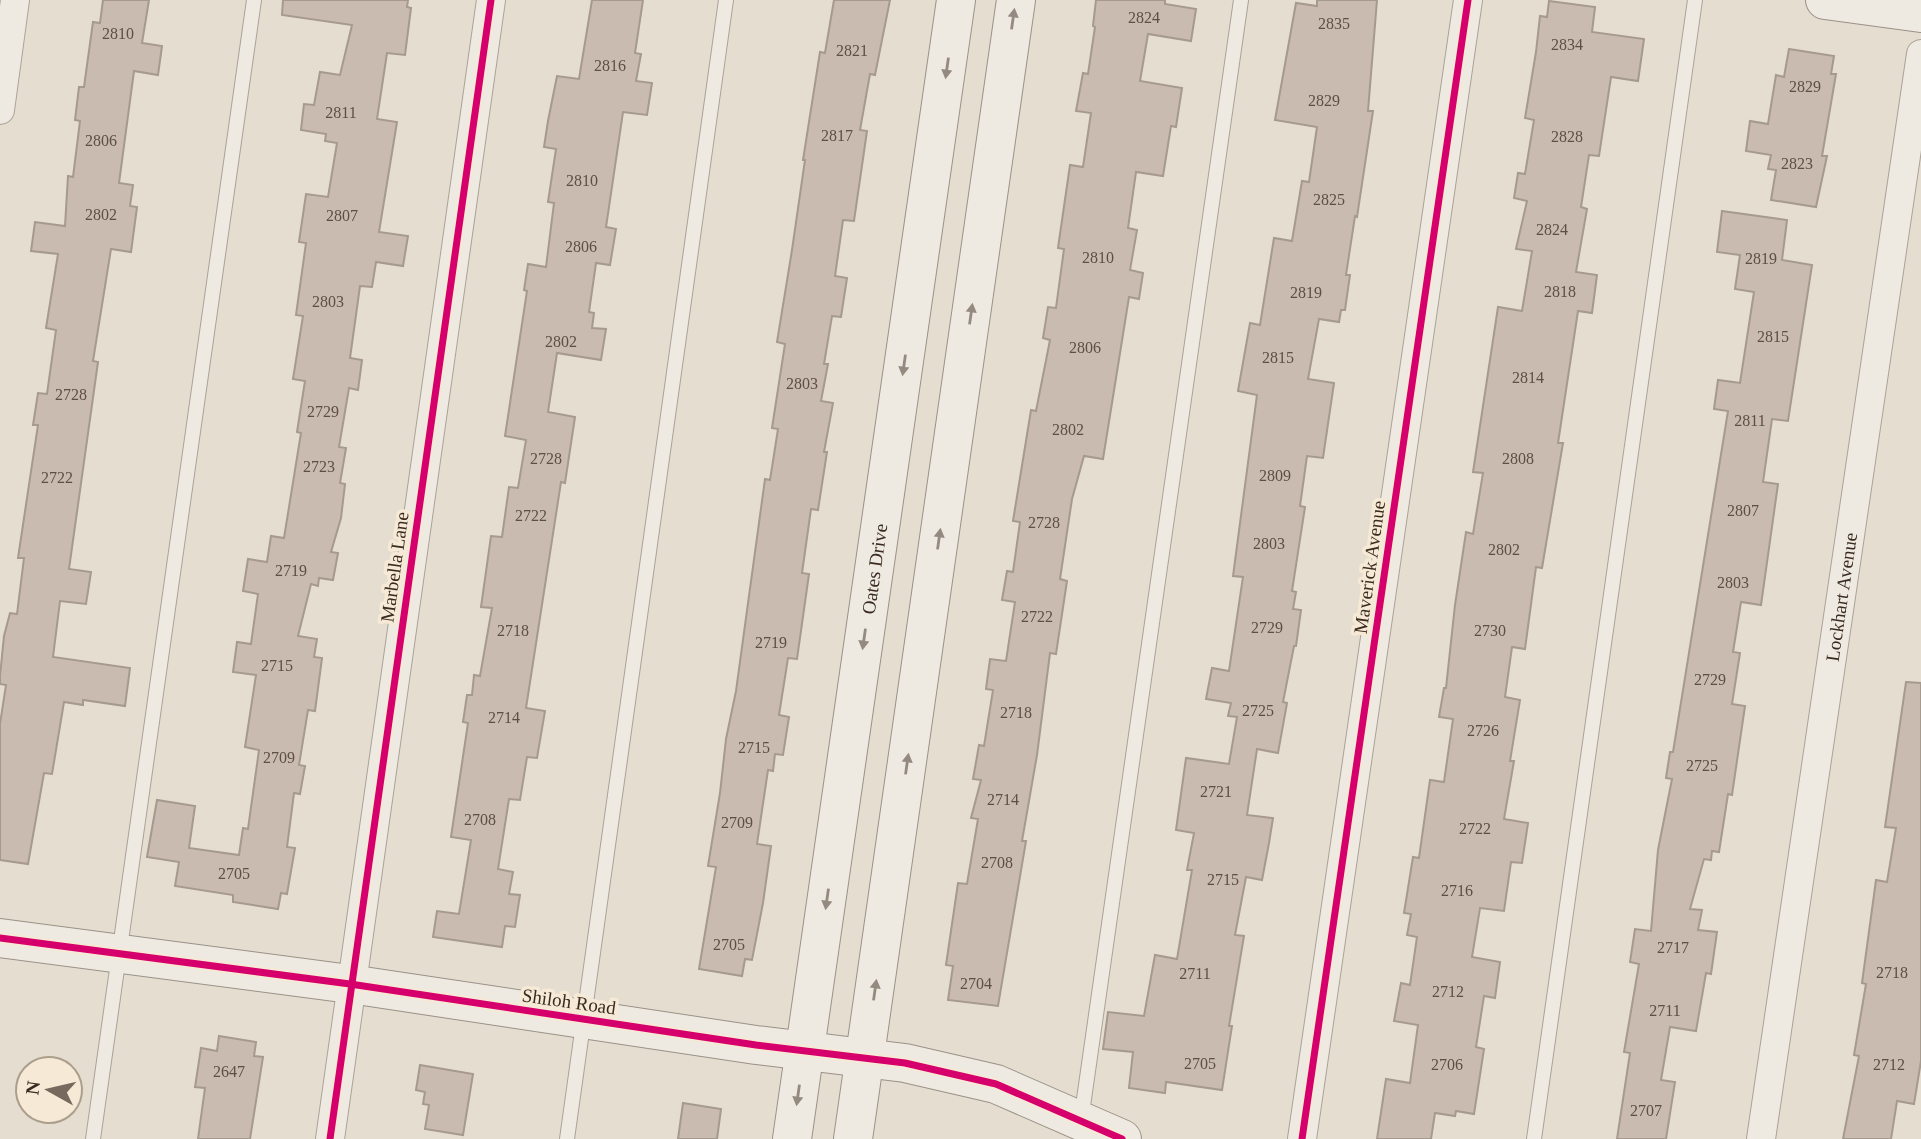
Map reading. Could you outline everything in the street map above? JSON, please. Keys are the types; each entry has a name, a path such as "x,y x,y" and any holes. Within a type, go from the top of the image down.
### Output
{"main road":[{"name":"Oates Drive","path":"792,1139 957,0"},
{"path":"853,1139 1016,0"},
{"path":"1825,0 1921,13"},
{"name":"Shiloh Road","path":"0,938 350,984 905,1063 996,1084 1080,1129 1122,1139"}],"street":[{"path":"0,110 15,0"},
{"name":"Marbella Lane","path":"330,1139 491,0"},
{"name":"Maverick Avenue","path":"1302,1139 1468,0"},
{"name":"Lockhart Avenue","path":"1761,1139 1921,54"}],"lane":[{"path":"93,1139 254,0"},
{"path":"567,1139 726,0"},
{"path":"1080,1129 1241,0"},
{"path":"1534,1139 1695,0"}],"building":[{"path":"103,0 149,0 142,43 162,46 158,75 134,71 119,183 133,185 130,206 137,207 131,252 111,249 93,361 98,362 69,569 91,572 86,604 60,601 53,657 130,668 125,706 83,700 83,705 64,702 52,774 44,773 28,864 0,860 0,724 6,685 0,684 0,676 4,636 10,613 17,614 24,558 18,558 38,425 33,425 38,393 47,394 56,330 46,328 58,254 31,251 35,222 65,226 68,176 73,177 80,121 75,120 79,87 84,87 93,22 100,23"},
{"path":"283,0 408,0 407,7 411,8 405,55 387,53 377,119 397,122 379,232 408,236 403,266 376,262 372,287 360,286 350,358 362,360 358,390 349,388 339,447 346,448 340,483 345,484 341,518 331,552 338,553 333,580 319,578 318,586 311,584 298,636 317,639 314,657 322,658 315,711 308,710 299,765 305,766 300,794 294,793 287,847 295,848 287,894 281,893 278,909 233,902 233,895 175,886 179,862 147,857 157,800 195,806 189,848 239,855 243,828 248,829 259,750 245,747 256,675 233,672 237,642 251,644 258,594 243,591 248,559 267,562 271,536 284,538 301,433 297,432 305,381 293,379 303,316 296,315 306,243 299,242 306,194 328,197 337,143 325,141 326,134 301,130 304,104 314,105 320,72 340,75 352,25 282,15"},
{"path":"592,0 643,0 635,53 641,54 636,81 652,83 647,115 623,112 606,227 616,229 610,265 596,263 589,312 594,313 592,328 606,329 601,360 557,353 548,412 575,417 565,483 561,482 526,708 545,711 537,758 527,757 520,800 509,799 498,869 513,872 509,894 520,895 515,927 505,926 502,947 433,937 437,911 459,914 471,840 451,837 468,723 463,722 467,695 472,695 474,675 480,676 492,608 481,607 491,536 502,537 509,487 518,488 526,440 505,436 527,291 524,290 528,264 546,267 554,203 548,202 556,149 544,147 548,121 557,76 579,79"},
{"path":"834,0 890,0 875,75 870,74 860,130 867,131 854,221 843,220 835,276 847,278 841,317 832,316 824,364 828,364 821,401 833,403 824,452 827,452 818,510 811,509 802,573 809,574 797,659 788,658 779,715 789,717 783,755 775,754 773,771 768,770 757,844 771,846 763,903 752,960 745,959 742,976 699,969 716,867 708,866 726,739 736,691 765,479 770,480 778,429 772,428 785,344 777,342 803,160 820,52 825,53"},
{"path":"1096,0 1165,0 1165,4 1196,9 1191,41 1148,34 1140,81 1182,88 1176,127 1171,126 1163,176 1136,172 1128,228 1137,230 1130,270 1143,273 1139,299 1129,297 1103,459 1084,456 1072,499 1060,579 1067,581 1056,654 1050,653 1037,755 1022,841 1026,841 998,1006 948,1000 953,966 946,965 958,883 967,884 978,819 971,818 981,780 973,779 979,745 984,746 993,690 986,689 990,659 1006,661 1015,602 1002,600 1007,571 1013,572 1020,522 1013,521 1031,410 1036,411 1050,340 1043,338 1048,307 1056,308 1064,249 1058,248 1070,165 1083,167 1091,113 1076,111 1083,73 1088,74"},
{"path":"1317,0 1377,0 1368,111 1373,111 1346,275 1350,275 1345,310 1341,310 1339,322 1319,319 1308,379 1334,383 1323,458 1307,456 1300,506 1305,507 1292,591 1296,592 1293,609 1301,610 1283,702 1287,703 1278,753 1257,749 1247,815 1273,818 1269,843 1262,880 1246,877 1235,935 1244,936 1229,1026 1232,1026 1222,1090 1166,1082 1165,1093 1129,1088 1133,1052 1103,1049 1108,1012 1144,1016 1155,955 1177,959 1192,870 1187,870 1194,833 1176,830 1186,758 1229,764 1237,717 1228,716 1231,703 1206,699 1212,668 1229,671 1243,577 1233,576 1257,395 1238,391 1250,323 1260,325 1274,238 1292,241 1302,181 1309,182 1317,127 1275,120 1296,3 1317,6"},
{"path":"1549,1 1595,7 1592,32 1644,39 1638,81 1611,77 1599,156 1589,155 1581,207 1587,209 1576,272 1597,275 1592,313 1578,311 1558,443 1563,443 1542,568 1536,567 1525,649 1512,647 1505,697 1520,700 1510,761 1514,761 1504,819 1528,823 1522,863 1511,862 1504,911 1480,908 1472,957 1500,962 1495,998 1484,996 1476,1047 1484,1049 1474,1114 1456,1111 1455,1116 1435,1113 1431,1139 1377,1139 1386,1079 1410,1083 1418,1025 1394,1021 1401,983 1410,985 1417,937 1407,935 1411,914 1404,913 1413,857 1419,858 1430,780 1444,782 1453,719 1439,717 1446,688 1466,532 1473,534 1483,473 1473,472 1498,307 1522,311 1532,251 1516,249 1527,201 1514,198 1518,173 1525,174 1534,120 1525,118 1540,16 1547,17"},
{"path":"1789,49 1834,56 1831,74 1836,74 1822,156 1827,156 1816,207 1771,200 1776,170 1768,169 1771,155 1746,151 1750,121 1768,124 1776,75 1784,77"},
{"path":"1722,211 1787,220 1782,260 1812,265 1788,421 1772,419 1763,482 1778,484 1761,605 1741,602 1733,652 1740,653 1732,704 1745,706 1732,795 1728,794 1719,852 1712,851 1711,860 1704,859 1690,909 1702,910 1698,930 1717,932 1711,974 1706,973 1696,1031 1670,1027 1661,1080 1675,1082 1666,1139 1617,1139 1630,1053 1624,1052 1639,964 1630,962 1635,929 1651,931 1658,850 1672,779 1666,778 1670,752 1673,752 1728,411 1714,409 1718,380 1740,383 1754,292 1735,289 1740,255 1717,252"},
{"path":"1906,682 1921,683 1921,1061 1914,1104 1897,1101 1891,1139 1843,1139 1859,1056 1854,1055 1866,984 1862,983 1876,880 1887,882 1896,828 1885,827"},
{"path":"219,1036 256,1042 254,1056 263,1057 250,1139 198,1139 205,1088 195,1087 201,1048 217,1051"},
{"path":"420,1065 473,1074 463,1135 425,1129 429,1105 423,1104 425,1092 416,1090"},
{"path":"683,1103 721,1109 717,1139 678,1139"}],"cycle path":[{"path":"330,1139 491,0"},
{"path":"1302,1139 1468,0"},
{"path":"0,938 350,984 756,1045 905,1063 996,1084 1122,1139"}]}
